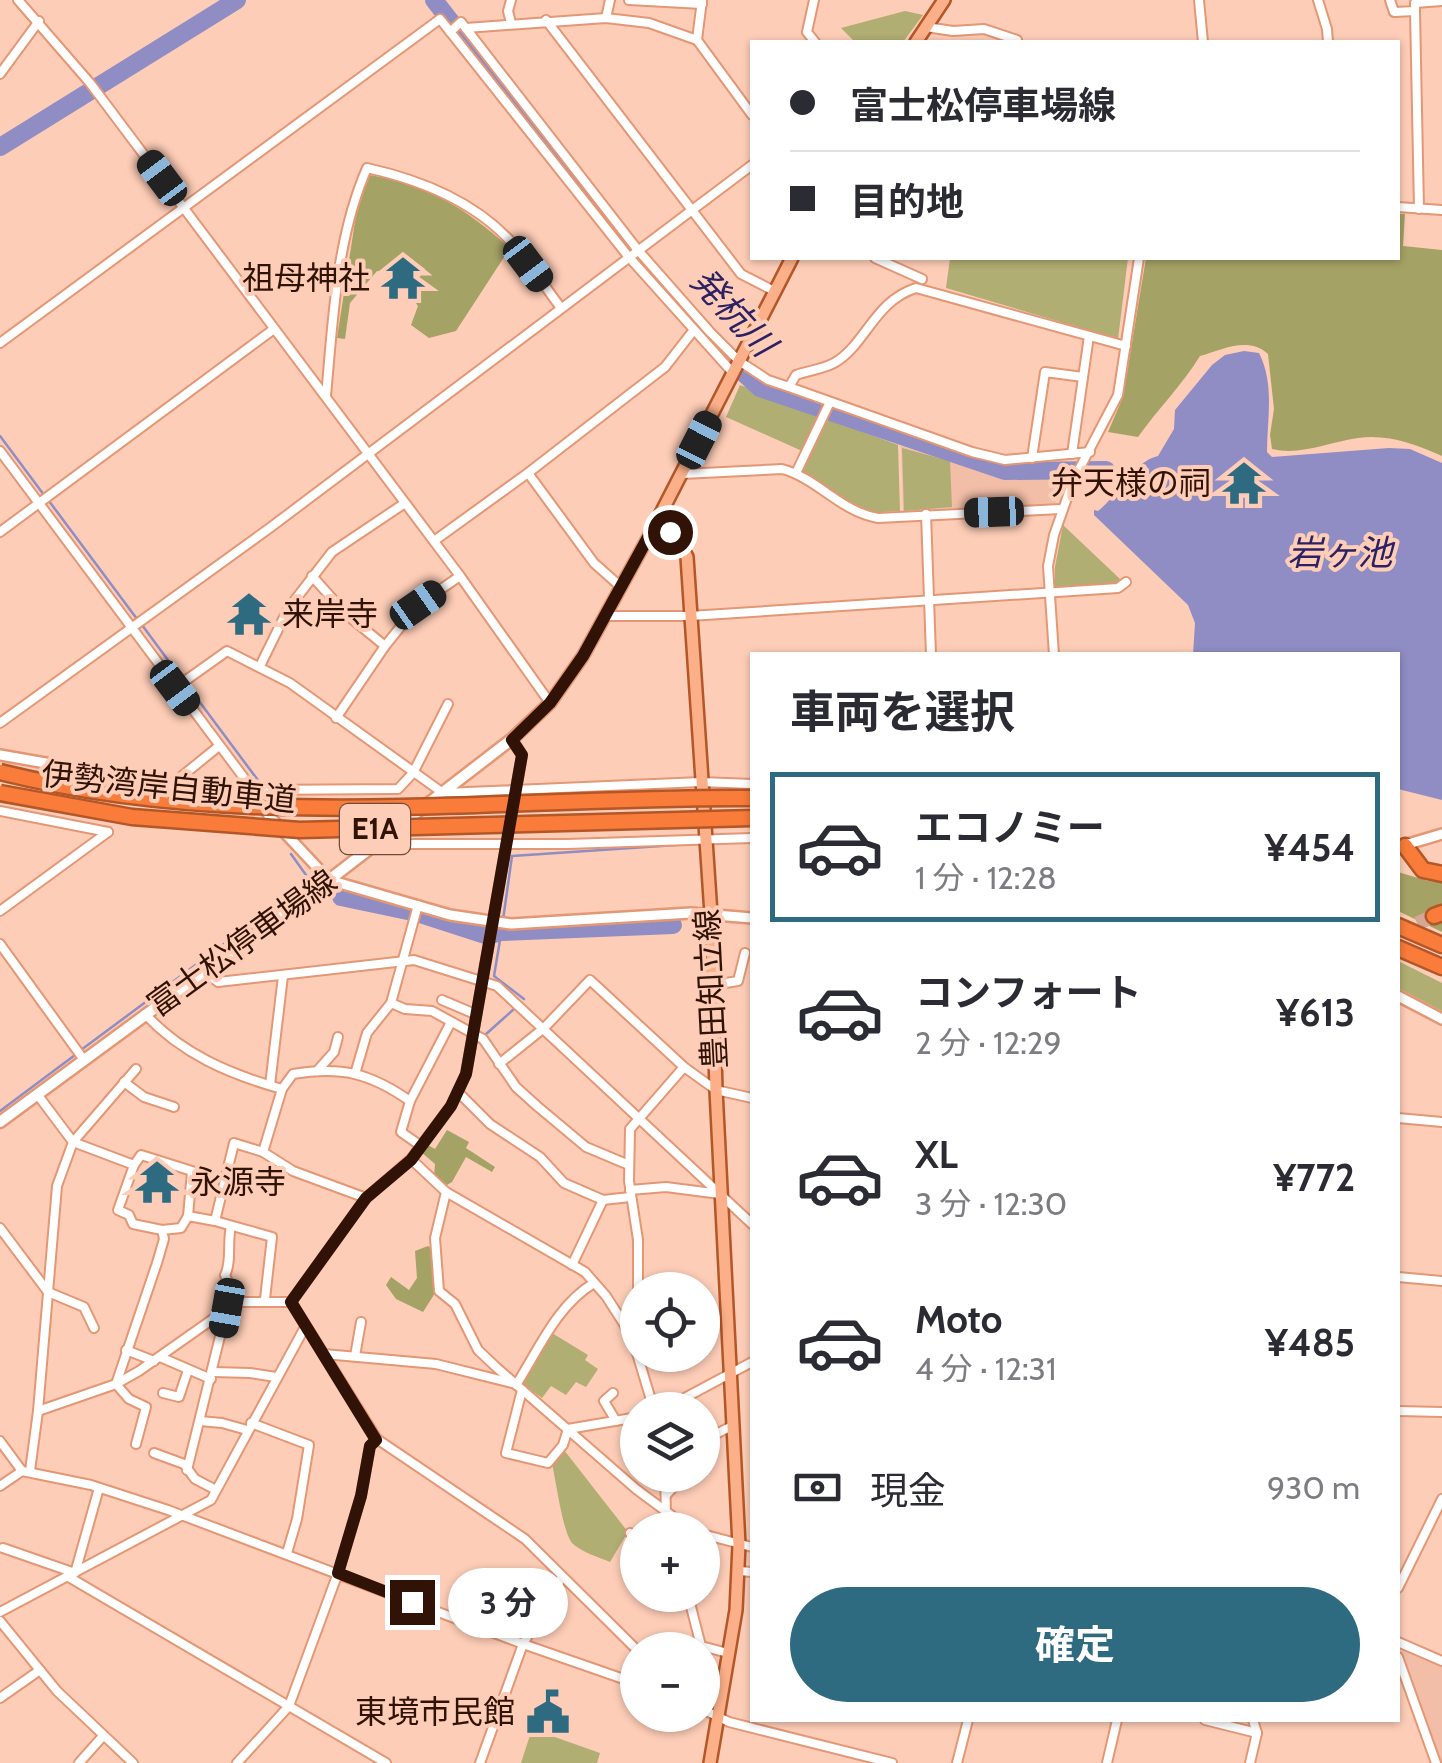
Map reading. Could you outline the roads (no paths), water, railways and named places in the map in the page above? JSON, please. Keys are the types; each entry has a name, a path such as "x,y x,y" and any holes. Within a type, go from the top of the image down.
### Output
{"highway":[{"name":"伊勢湾岸自動車道","path":"0,772 74,788 206,804 375,807 750,798"},
{"name":"伊勢湾岸自動車道","path":"0,793 132,817 300,830 750,819"},
{"path":"1401,847 1423,870 1442,874"},
{"path":"1400,927 1442,945"},
{"path":"1400,949 1442,967"}],"main road":[{"path":"917,40 944,0"},
{"path":"657,521 791,260"},
{"name":"富士松停車場線","path":"0,1122 81,1055 145,1014 329,880 512,740 550,703 583,656 657,521"},
{"name":"豊田知立線","path":"657,521 676,536 687,556 711,914 721,1194 746,1546 746,1571 720,1695"},
{"name":"豊田知立線","path":"710,1763 714,1732"}],"street":[{"path":"18,0 90,82 460,576 550,703"},
{"path":"511,0 511,23"},
{"path":"606,18 610,0"},
{"path":"629,0 702,2 698,40"},
{"path":"814,0 806,32 814,40"},
{"path":"1200,0 1203,40"},
{"path":"1318,0 1328,40"},
{"path":"1390,0 1394,12 1415,11"},
{"path":"1419,209 1415,3 1442,1"},
{"path":"450,32 464,25 546,20 606,18 649,23 698,40 750,112"},
{"path":"0,343 440,19 628,256 693,332 736,367 972,452 1005,460 1090,452"},
{"path":"546,20 741,274 774,291"},
{"path":"0,74 39,21"},
{"path":"464,25 637,249 736,367"},
{"path":"926,27 952,31 984,29 1017,40"},
{"path":"0,722 271,526 750,166"},
{"path":"326,398 341,260 353,200 367,168 412,178 471,207 512,242 561,308"},
{"path":"1400,208 1442,210"},
{"path":"880,260 922,280"},
{"path":"1054,652 1048,566 1061,509 1118,394 1139,260"},
{"path":"788,387 796,375 835,363 886,306 902,292 916,288 1126,346"},
{"path":"0,532 274,329"},
{"path":"434,541 664,367 693,332"},
{"path":"1072,454 1089,336"},
{"path":"1032,458 1045,372 1083,377"},
{"path":"796,472 830,402"},
{"path":"0,451 133,625 280,828 329,880 492,928 711,914 750,918"},
{"path":"682,474 782,469 796,472 862,516 878,518 1061,509"},
{"path":"528,473 594,563 621,587"},
{"path":"260,666 288,609 332,552 405,503"},
{"path":"926,514 932,652"},
{"path":"312,576 346,614 385,646"},
{"path":"336,718 418,605 460,576"},
{"path":"605,616 690,616 1118,588 1126,582"},
{"path":"177,687 227,651 260,666 442,793 701,782 750,784"},
{"path":"0,755 171,785 253,790 398,789 413,774 448,704"},
{"path":"291,1302 366,1198 411,1160 458,1093 466,1074 522,755 512,740"},
{"path":"171,785 219,746"},
{"path":"0,812 108,832 0,912"},
{"path":"1401,847 1442,834"},
{"path":"377,844 750,838"},
{"path":"356,1074 367,1033 391,1003 416,907"},
{"path":"0,944 81,1055"},
{"path":"713,985 738,981 745,952"},
{"path":"203,971 218,982 414,960 497,986 750,1222"},
{"path":"270,1086 283,976"},
{"path":"499,1064 544,1028 590,980 684,1067 716,1090 750,1098"},
{"path":"1400,997 1442,1019"},
{"path":"442,1000 476,1014"},
{"path":"391,1003 405,1009 432,1011 484,1039 516,1087 586,1147 629,1165"},
{"path":"145,1014 185,1049 220,1068 282,1089"},
{"path":"421,1146 400,1132 410,1101 451,1022"},
{"path":"317,1072 334,1052 338,1037"},
{"path":"638,1272 638,1240 630,1194 630,1130 684,1067"},
{"path":"0,1486 26,1471 38,1411 57,1186 73,1142 136,1069"},
{"path":"263,1152 282,1089 292,1074 356,1074 376,1079 410,1101"},
{"path":"124,1082 144,1097 174,1107"},
{"path":"458,1093 490,1124 540,1157 564,1183 604,1200 666,1188 721,1194"},
{"path":"38,1094 73,1142 134,1165"},
{"path":"1400,1118 1442,1122"},
{"path":"215,1221 234,1142 263,1152 293,1171 366,1198"},
{"path":"141,1156 192,1171 188,1216 181,1228 162,1230 132,1224 129,1214 118,1210 141,1156"},
{"path":"411,1160 446,1192 585,1272 620,1319"},
{"path":"446,1192 435,1238 439,1291 455,1304 478,1350 666,1512"},
{"path":"572,1265 604,1200"},
{"path":"188,1216 272,1237 265,1299"},
{"path":"231,1226 225,1275 237,1302"},
{"path":"0,1228 48,1292 84,1307 94,1328"},
{"path":"116,1384 158,1263 164,1240 162,1230"},
{"path":"1400,1276 1442,1281"},
{"path":"568,1428 563,1445 548,1463 506,1452 517,1386 556,1319 576,1294 594,1283"},
{"path":"38,1411 116,1384 237,1302 291,1302"},
{"path":"291,1302 376,1440 525,1539 620,1633"},
{"path":"187,1470 227,1308"},
{"path":"355,1356 361,1322"},
{"path":"0,1612 210,1500 305,1326"},
{"path":"126,1350 212,1376 276,1377"},
{"path":"324,1354 436,1364 517,1386"},
{"path":"696,1392 750,1363"},
{"path":"163,1393 179,1397 188,1370"},
{"path":"116,1384 129,1399 146,1407 136,1444"},
{"path":"613,1394 604,1401 616,1420"},
{"path":"1400,1411 1442,1412"},
{"path":"568,1428 620,1419"},
{"path":"200,1421 249,1426 309,1445 287,1554"},
{"path":"720,1432 735,1425"},
{"path":"237,1763 289,1706 338,1573 361,1496 370,1446 376,1440"},
{"path":"0,1441 26,1471 99,1488 184,1516 620,1678"},
{"path":"154,1453 184,1464 195,1479 216,1490"},
{"path":"71,1575 99,1488"},
{"path":"666,1512 669,1492"},
{"path":"1400,1584 1442,1499"},
{"path":"720,1539 746,1546"},
{"path":"2,1548 71,1575 386,1763"},
{"path":"480,1763 523,1644 562,1577"},
{"path":"0,1621 40,1670 133,1763"},
{"path":"1400,1643 1442,1661"},
{"path":"720,1652 728,1653"},
{"path":"1400,1664 1436,1763"},
{"path":"0,1698 40,1670"},
{"path":"720,1717 866,1760 892,1763"},
{"path":"957,1763 968,1722"},
{"path":"1107,1763 1117,1722"},
{"path":"1213,1722 1257,1733"},
{"path":"1250,1763 1257,1733 1254,1722"},
{"path":"79,1763 102,1736"}],"water":[{"name":"岩ヶ池","path":"1259,353 1267,377 1267,452 1272,457 1389,448 1410,449 1442,463 1442,800 1400,790 1400,652 1193,652 1195,623 1188,605 1094,515 1094,510 1106,504 1140,465 1158,456 1174,429 1175,410 1225,355"}],"waterway":[{"name":"発杭川","path":"0,147 237,0"},
{"name":"発杭川","path":"434,0 625,245 726,357 760,388 1005,471 1106,470"},
{"path":"0,436 44,495"},
{"path":"1106,470 1120,484"},
{"path":"49,501 137,619"},
{"path":"142,625 182,679"},
{"path":"187,685 260,783"},
{"path":"503,920 512,856 691,844"},
{"path":"81,1050 306,883 306,875 291,854"},
{"path":"341,897 417,913 488,936 501,932 673,925"},
{"path":"502,928 494,976 524,999"},
{"path":"485,1035 514,1009"},
{"path":"0,1111 75,1055"}],"tunnel":[{"path":"1400,931 1434,916"}],"place":[{"name":"祖母神社","path":"403,278"},
{"name":"弁天様の祠","path":"1244,483"},
{"name":"来岸寺","path":"249,614"},
{"name":"永源寺","path":"157,1182"},
{"name":"東境市民館","path":"548,1712"}]}
